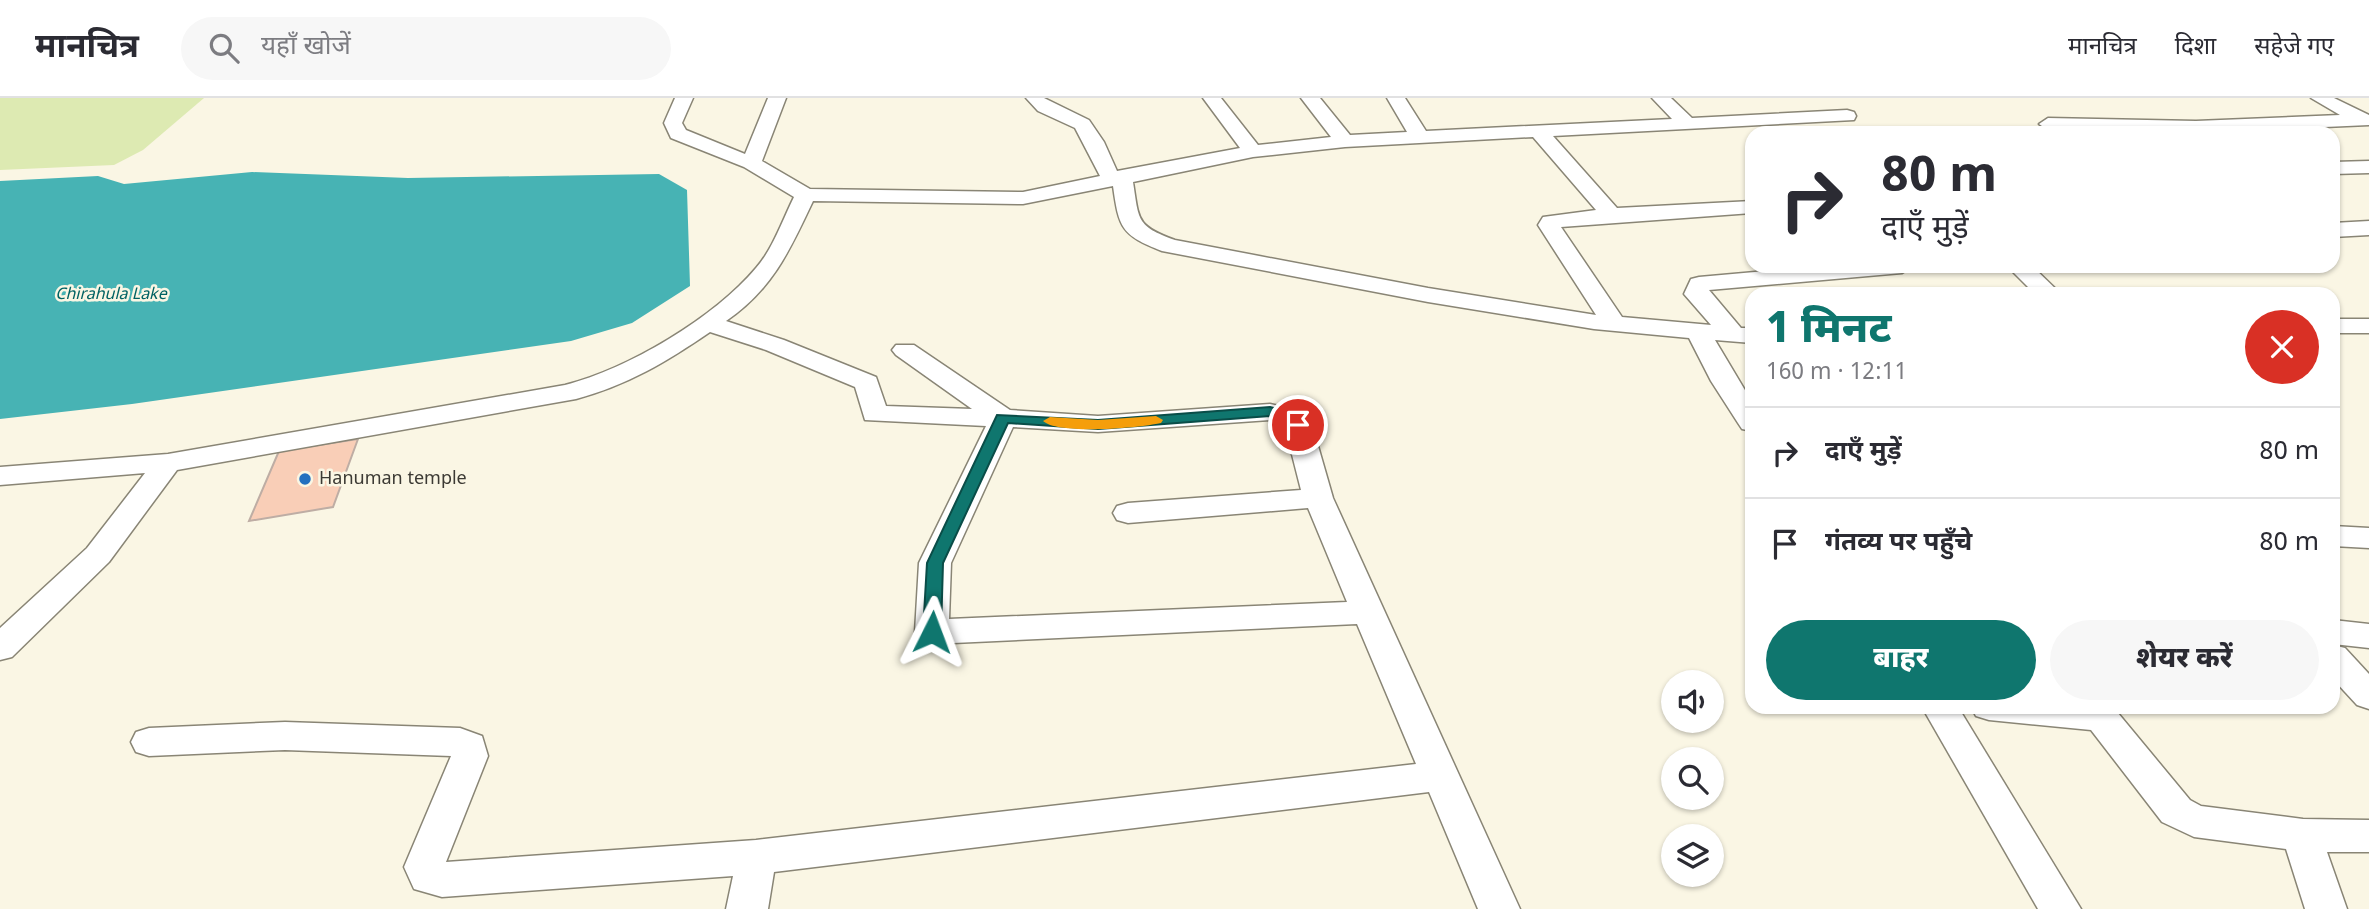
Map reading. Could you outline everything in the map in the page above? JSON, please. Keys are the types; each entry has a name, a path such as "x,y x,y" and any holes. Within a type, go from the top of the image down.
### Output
{"street":[{"path":"684,98 673,123 678,134 751,163 806,195 1023,198 1117,177 1253,152 1345,141 1687,124 1852,120 1829,98"},
{"path":"751,163 777,98"},
{"path":"1035,98 1044,108 1077,120 1085,126 1117,177 1129,226 1135,234 1170,246 1428,295 1614,324 1743,336"},
{"path":"1212,98 1253,152"},
{"path":"1310,98 1345,141"},
{"path":"1395,98 1420,137"},
{"path":"1661,98 1687,124"},
{"path":"2320,98 2366,119"},
{"path":"2217,126 2366,119"},
{"path":"2048,124 2147,126"},
{"path":"1538,131 1611,215"},
{"path":"2340,168 2369,167"},
{"path":"0,476 168,463 598,385 659,355 731,307 768,270 806,195"},
{"path":"1614,324 1549,225 1551,222 1611,215 1745,207"},
{"path":"2340,230 2369,228"},
{"path":"1743,336 1696,294 1699,284 1823,273"},
{"path":"2026,273 2041,287"},
{"path":"707,323 775,345 867,383 876,414 1003,418 1098,425 1270,412 1291,417 1298,425 1318,498 1440,776 1472,842 1499,909"},
{"path":"2340,326 2369,326"},
{"path":"1698,331 1724,381 1745,412"},
{"path":"905,350 1003,418"},
{"path":"1003,418 935,563 932,632 1368,612"},
{"path":"0,648 98,555 168,463"},
{"path":"1128,513 1318,498"},
{"path":"2340,536 2369,538"},
{"path":"2340,633 2369,636"},
{"path":"2340,665 2369,696"},
{"path":"1944,714 2060,909"},
{"path":"2098,714 2176,811 2194,821 2303,835 2369,836"},
{"path":"149,742 285,736 460,742 469,746 470,756 424,867 428,877 442,880 756,857 1440,776"},
{"path":"2303,835 2311,870 2326,909"},
{"path":"747,909 756,857"}],"green space":[{"path":"0,98 204,98 143,150 114,165 0,170"}],"water":[{"name":"Chirahula Lake","path":"252,172 408,178 659,174 687,190 690,286 632,323 571,341 132,404 0,419 0,181 98,176 124,184"}],"building":[{"name":"Hanuman temple","path":"358,439 333,507 249,521 279,451"}],"slow traffic":[{"path":"1050,421 1098,425 1156,420"}],"place":[{"name":"Hanuman temple","path":"305,479"}],"route":[{"path":"932,632 935,563 1003,418 1098,425 1270,412 1291,417 1298,425"}]}
